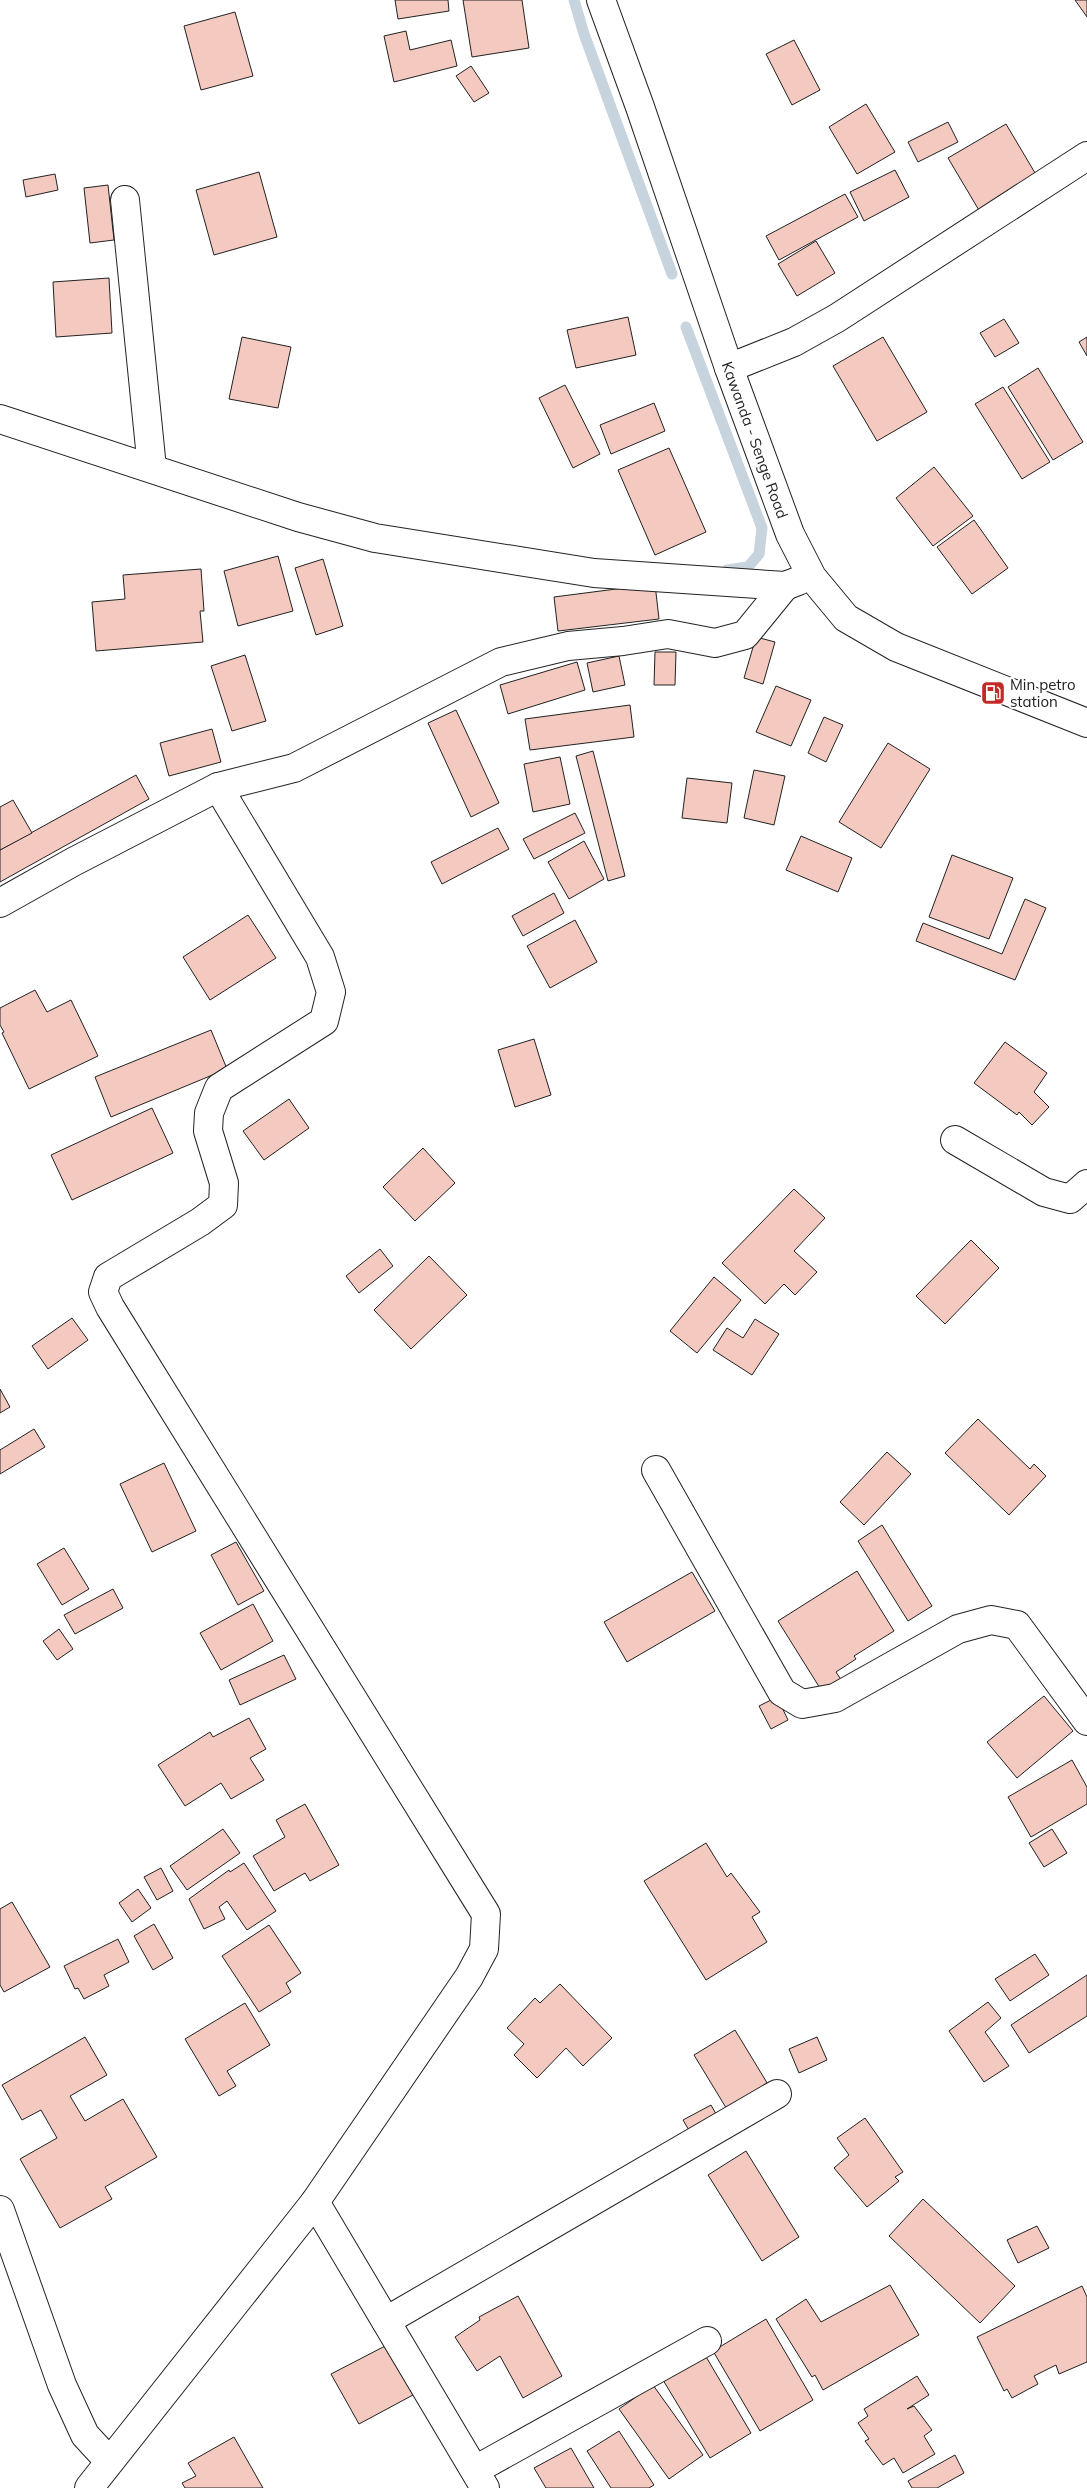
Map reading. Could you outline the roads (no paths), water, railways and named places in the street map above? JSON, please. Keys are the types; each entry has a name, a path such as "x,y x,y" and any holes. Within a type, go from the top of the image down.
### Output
{"street":[{"name":"Kawanda - Senge Road","path":"601,0 640,107 729,368 790,534 812,577 846,618 896,647 1087,724"},
{"path":"729,368 794,342 837,318 1087,156"},
{"path":"125,200 152,468"},
{"path":"0,418 298,517 376,538 594,573 785,586 812,577"},
{"path":"0,903 73,862 218,787 294,768 501,662 568,646 623,641 668,634 714,644 745,635 785,586"},
{"path":"89,2488 316,2202 469,1976 484,1949 486,1914 110,1307 103,1292 108,1277 200,1222 223,1205 224,1183 208,1131 209,1114 219,1088 324,1021 330,992 320,957 218,787"},
{"path":"955,1140 1044,1192 1070,1199 1087,1184"},
{"path":"656,1470 782,1692 802,1704 835,1698 958,1629 991,1620 1017,1625 1087,1721"},
{"path":"386,2321 777,2094"},
{"path":"316,2202 480,2479 707,2341"},
{"path":"0,2210 62,2385 85,2435 109,2461"}],"waterway":[{"path":"574,0 584,34 672,274"},
{"path":"686,327 762,528 759,554 748,567 727,570"}],"place":[{"name":"Min petro station","path":"993,693"}]}
